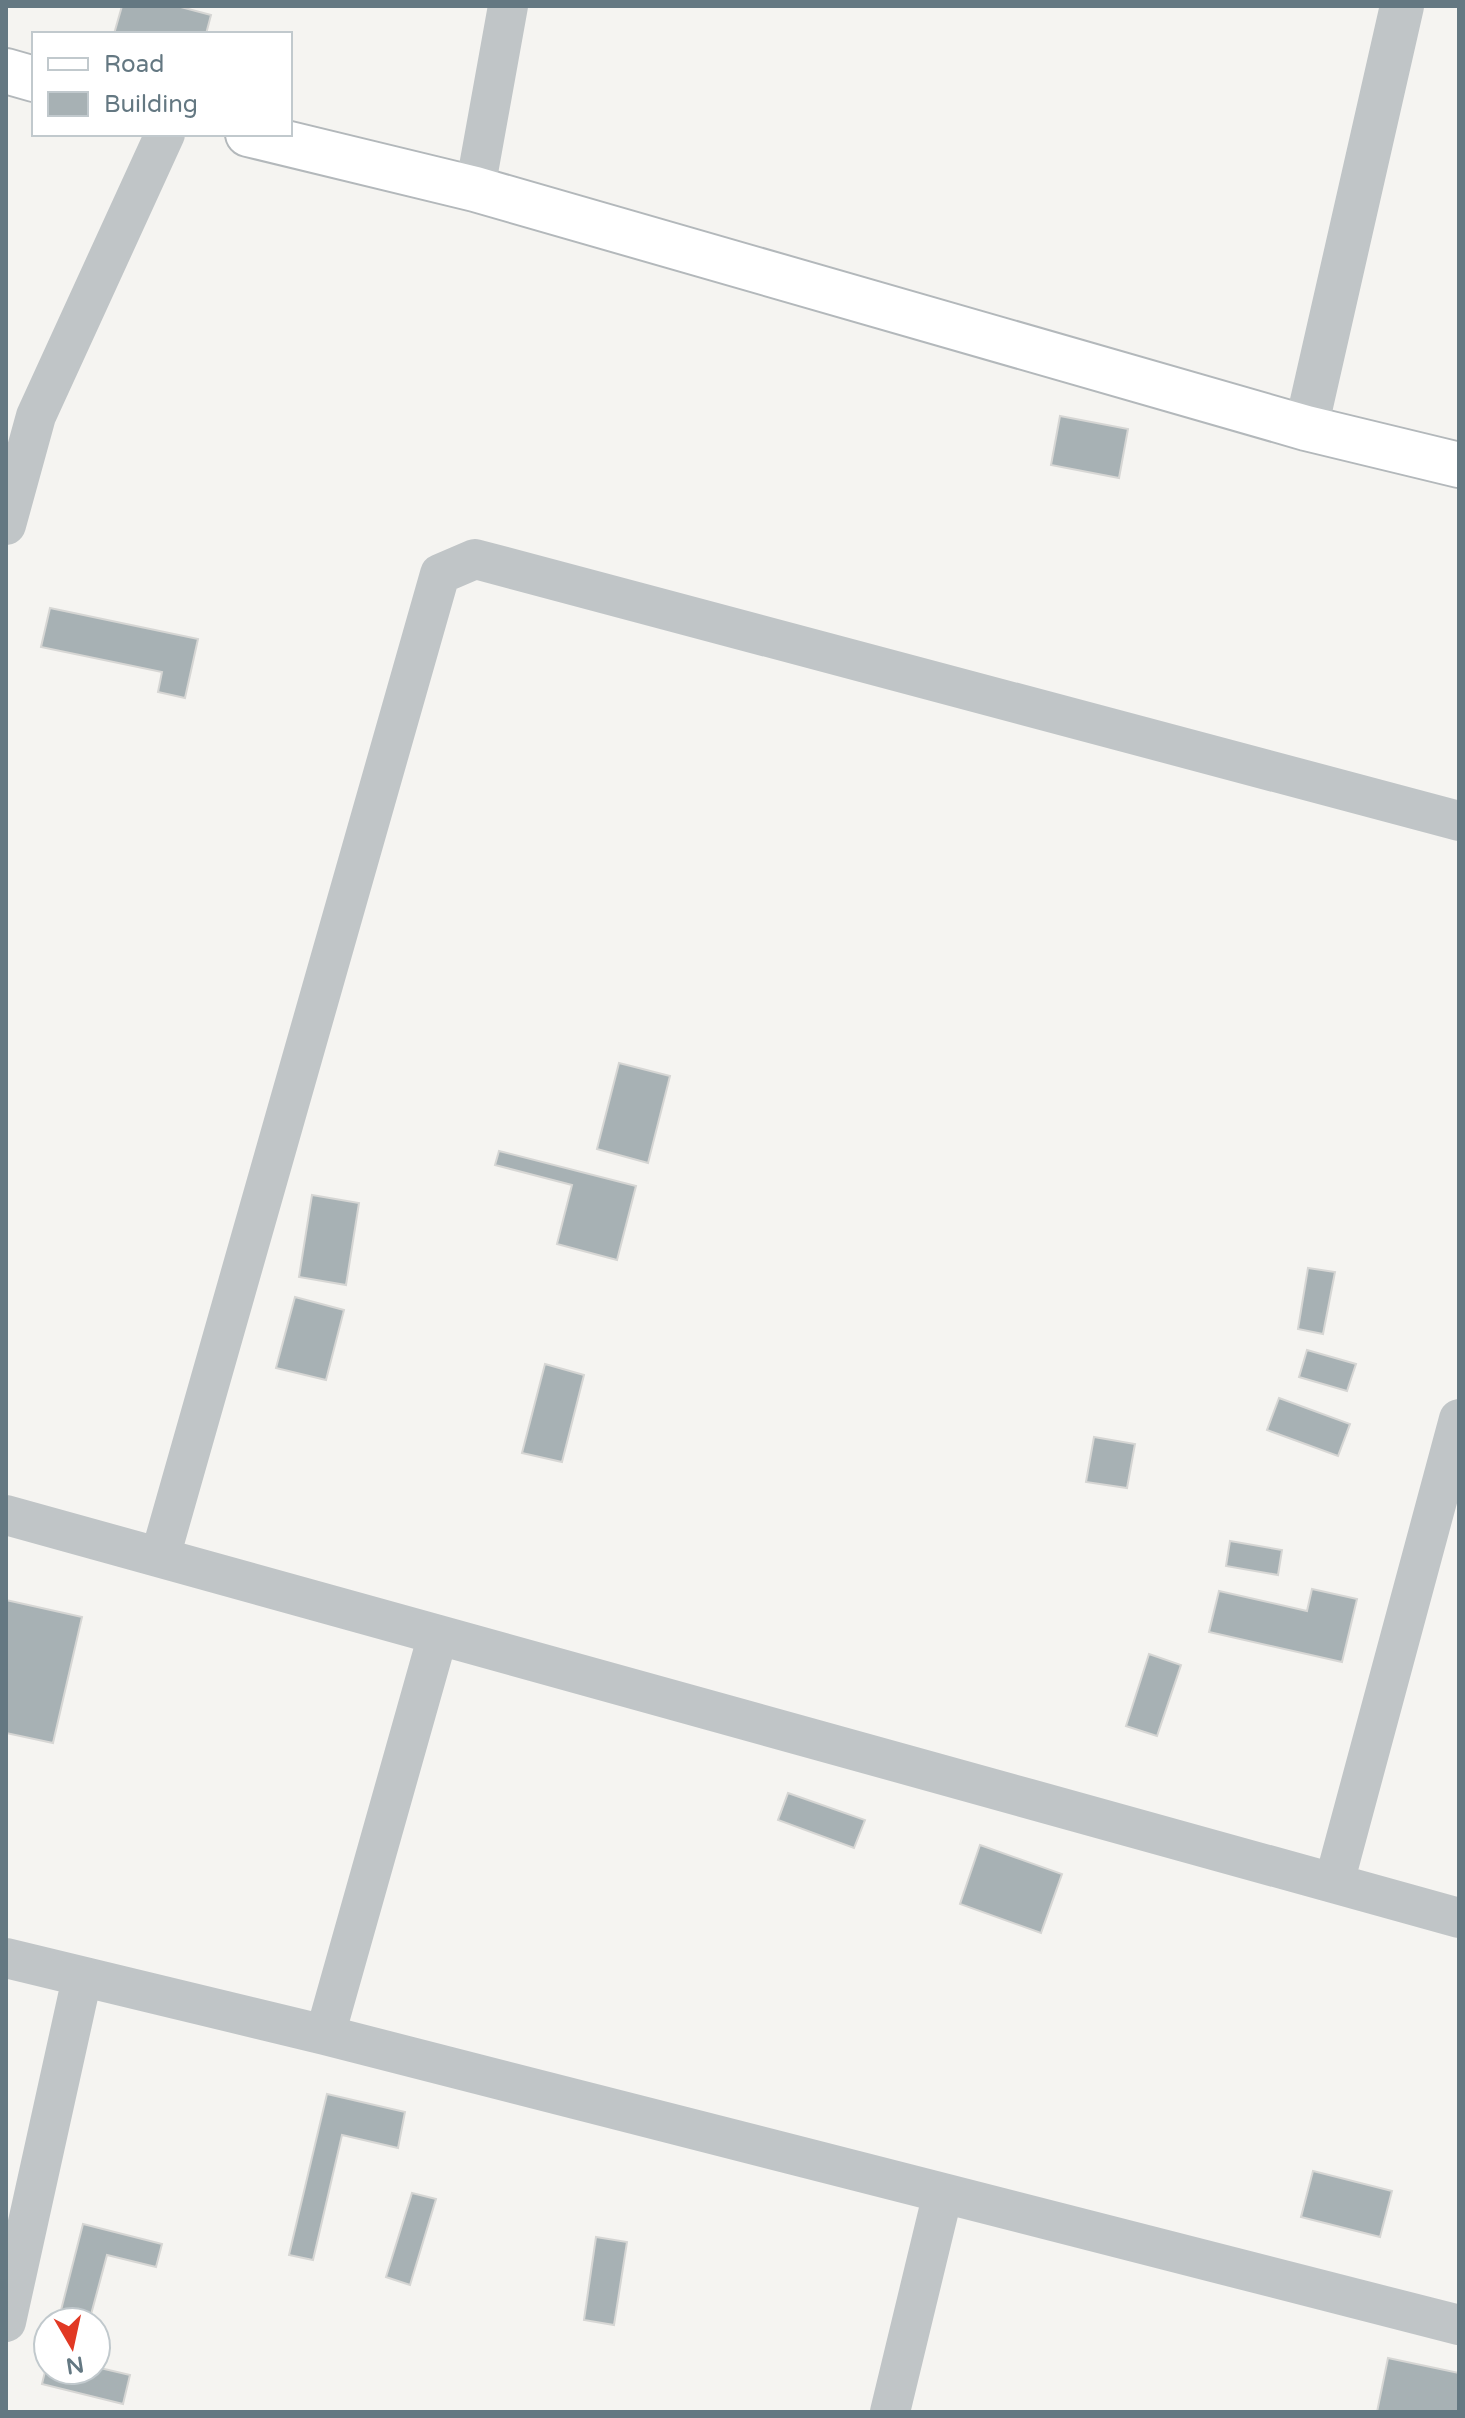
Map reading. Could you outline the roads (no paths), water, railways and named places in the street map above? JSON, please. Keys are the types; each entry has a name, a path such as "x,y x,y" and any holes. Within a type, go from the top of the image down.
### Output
{"main road":[{"path":"6,71 32,78"},
{"path":"256,136 475,189 1306,428 1459,465"}],"street":[{"path":"475,189 508,6"},
{"path":"1306,428 1402,6"},
{"path":"6,525 21,413 164,136"},
{"path":"160,1557 440,574 475,559 1459,821"},
{"path":"1334,1883 1459,1419"},
{"path":"6,1515 1459,1918"},
{"path":"325,2035 438,1635"},
{"path":"6,1958 325,2035 1459,2325"},
{"path":"6,2322 82,1978"},
{"path":"890,2412 943,2193"}]}
